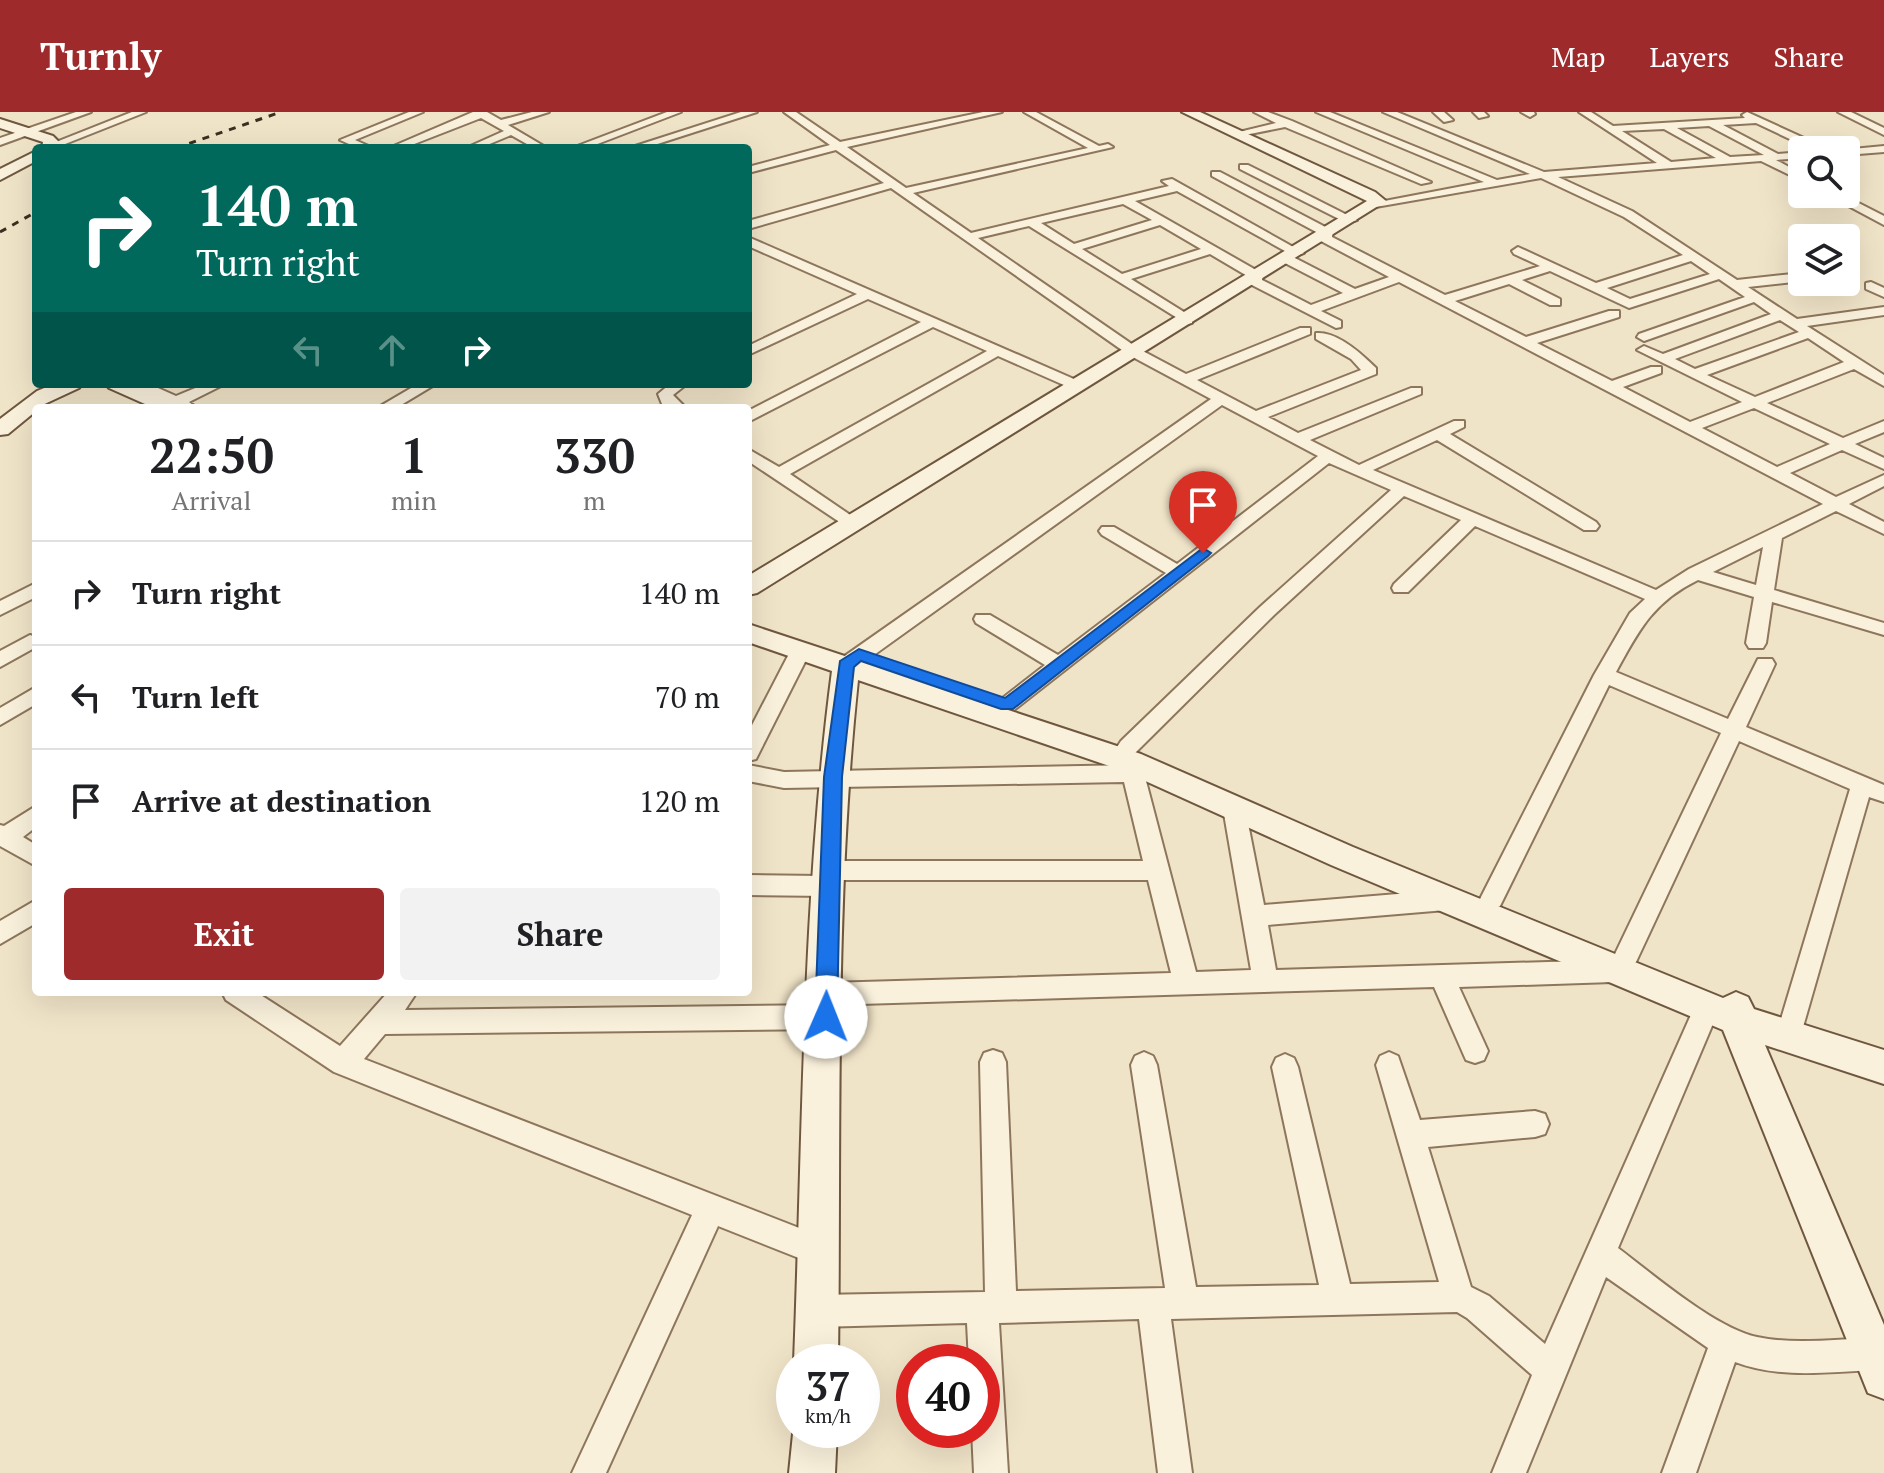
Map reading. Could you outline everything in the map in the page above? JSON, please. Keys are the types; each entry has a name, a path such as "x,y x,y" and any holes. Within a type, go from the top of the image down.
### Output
{"main road":[{"path":"752,585 1378,201 1189,112"},
{"path":"0,123 48,139 51,144"},
{"path":"0,175 32,157"},
{"path":"32,404 62,388"},
{"path":"127,388 173,404"},
{"path":"0,429 32,404"},
{"path":"752,621 1003,717 1138,764 1192,770 1492,899 1621,962 1726,1008 1884,1067"},
{"path":"752,634 1007,705 1446,900 1621,962"},
{"path":"816,1344 833,777 852,660"},
{"path":"1726,1008 1794,1019 1884,1044"},
{"path":"1726,1008 1879,1365"},
{"path":"812,1473 813,1448"}],"street":[{"path":"47,112 59,123"},
{"path":"0,142 86,112"},
{"path":"58,144 141,112"},
{"path":"356,144 345,140 418,112"},
{"path":"499,124 544,112"},
{"path":"589,144 633,130 656,115 676,112"},
{"path":"647,144 752,112"},
{"path":"789,112 1134,352 1359,471 1656,597"},
{"path":"752,169 838,146 997,112"},
{"path":"904,192 1103,148 1029,112"},
{"path":"1259,112 1425,182"},
{"path":"1388,112 1628,214 1884,382"},
{"path":"1438,112 1448,120"},
{"path":"1584,112 1668,165"},
{"path":"1741,112 1793,136"},
{"path":"1843,112 1884,132"},
{"path":"404,144 481,113 535,144"},
{"path":"1239,135 1327,113 1496,183"},
{"path":"1610,129 1758,120"},
{"path":"1366,130 1409,121"},
{"path":"1710,123 1788,169"},
{"path":"1665,125 1729,161"},
{"path":"481,144 512,131"},
{"path":"1753,146 1788,143"},
{"path":"1860,151 1884,149"},
{"path":"1374,206 1542,175 1788,156"},
{"path":"1402,200 1447,163"},
{"path":"1244,167 1351,220"},
{"path":"1216,174 1443,300 1884,529"},
{"path":"1164,178 1354,294"},
{"path":"752,224 893,184"},
{"path":"968,237 1179,187"},
{"path":"1125,200 1336,324"},
{"path":"1859,208 1884,221"},
{"path":"1073,248 1162,221"},
{"path":"1030,222 1187,320"},
{"path":"752,243 1078,386"},
{"path":"1121,278 1211,250"},
{"path":"1518,251 1631,304 1722,274"},
{"path":"1594,288 1694,256"},
{"path":"1443,300 1551,267"},
{"path":"1310,310 1400,277"},
{"path":"1510,279 1555,302"},
{"path":"1737,284 1788,279"},
{"path":"1871,286 1884,293"},
{"path":"752,349 868,294"},
{"path":"1756,297 1644,343 1659,364 1695,374 1884,464"},
{"path":"1796,323 1884,311"},
{"path":"1524,342 1614,314"},
{"path":"1610,387 1782,314"},
{"path":"752,415 932,322"},
{"path":"1185,379 1305,331"},
{"path":"1695,374 1810,333"},
{"path":"1255,417 1371,371 1356,356 1321,336"},
{"path":"779,474 997,351"},
{"path":"1689,428 1856,363"},
{"path":"145,388 175,404"},
{"path":"183,404 211,388"},
{"path":"392,404 422,388"},
{"path":"672,404 665,394 674,388"},
{"path":"1296,440 1416,391"},
{"path":"852,660 1222,398"},
{"path":"1359,471 1459,424"},
{"path":"1775,474 1884,426"},
{"path":"1438,434 1590,526"},
{"path":"1007,705 1328,456"},
{"path":"752,457 853,523"},
{"path":"1492,899 1604,675 1637,617 1656,597 1695,573 1884,480"},
{"path":"752,774 766,779 1138,764 1267,611 1401,490"},
{"path":"1401,588 1472,519"},
{"path":"1108,531 1178,572"},
{"path":"1756,643 1774,533"},
{"path":"1695,573 1884,629"},
{"path":"0,609 32,591"},
{"path":"983,619 1059,665"},
{"path":"0,660 30,642"},
{"path":"752,745 801,650"},
{"path":"379,1022 826,1005 1186,983 1442,976 1621,962 1765,664"},
{"path":"1604,675 1873,789 1794,1019"},
{"path":"0,718 32,697"},
{"path":"1138,764 1158,870 1186,983"},
{"path":"1234,808 1266,981"},
{"path":"32,818 3,836 32,854"},
{"path":"752,885 829,879 1158,870"},
{"path":"1254,916 1446,900"},
{"path":"0,934 32,913"},
{"path":"1442,976 1475,1051"},
{"path":"241,996 343,1063 819,1251"},
{"path":"343,1063 401,996"},
{"path":"1509,1473 1600,1254 1726,1008"},
{"path":"991,1473 993,1062"},
{"path":"1144,1065 1168,1303 1175,1473"},
{"path":"1389,1065 1459,1297"},
{"path":"1285,1067 1338,1299"},
{"path":"1410,1135 1535,1124"},
{"path":"589,1473 711,1208"},
{"path":"1600,1254 1726,1342 1753,1352 1879,1365"},
{"path":"817,1311 1459,1297 1478,1307 1550,1370"},
{"path":"1679,1473 1726,1342"}],"railway":[{"path":"188,144 281,112"},
{"path":"0,232 32,214"}],"route":[{"path":"826,1017 833,777 846,665 859,655 1007,705 1203,553"}]}
